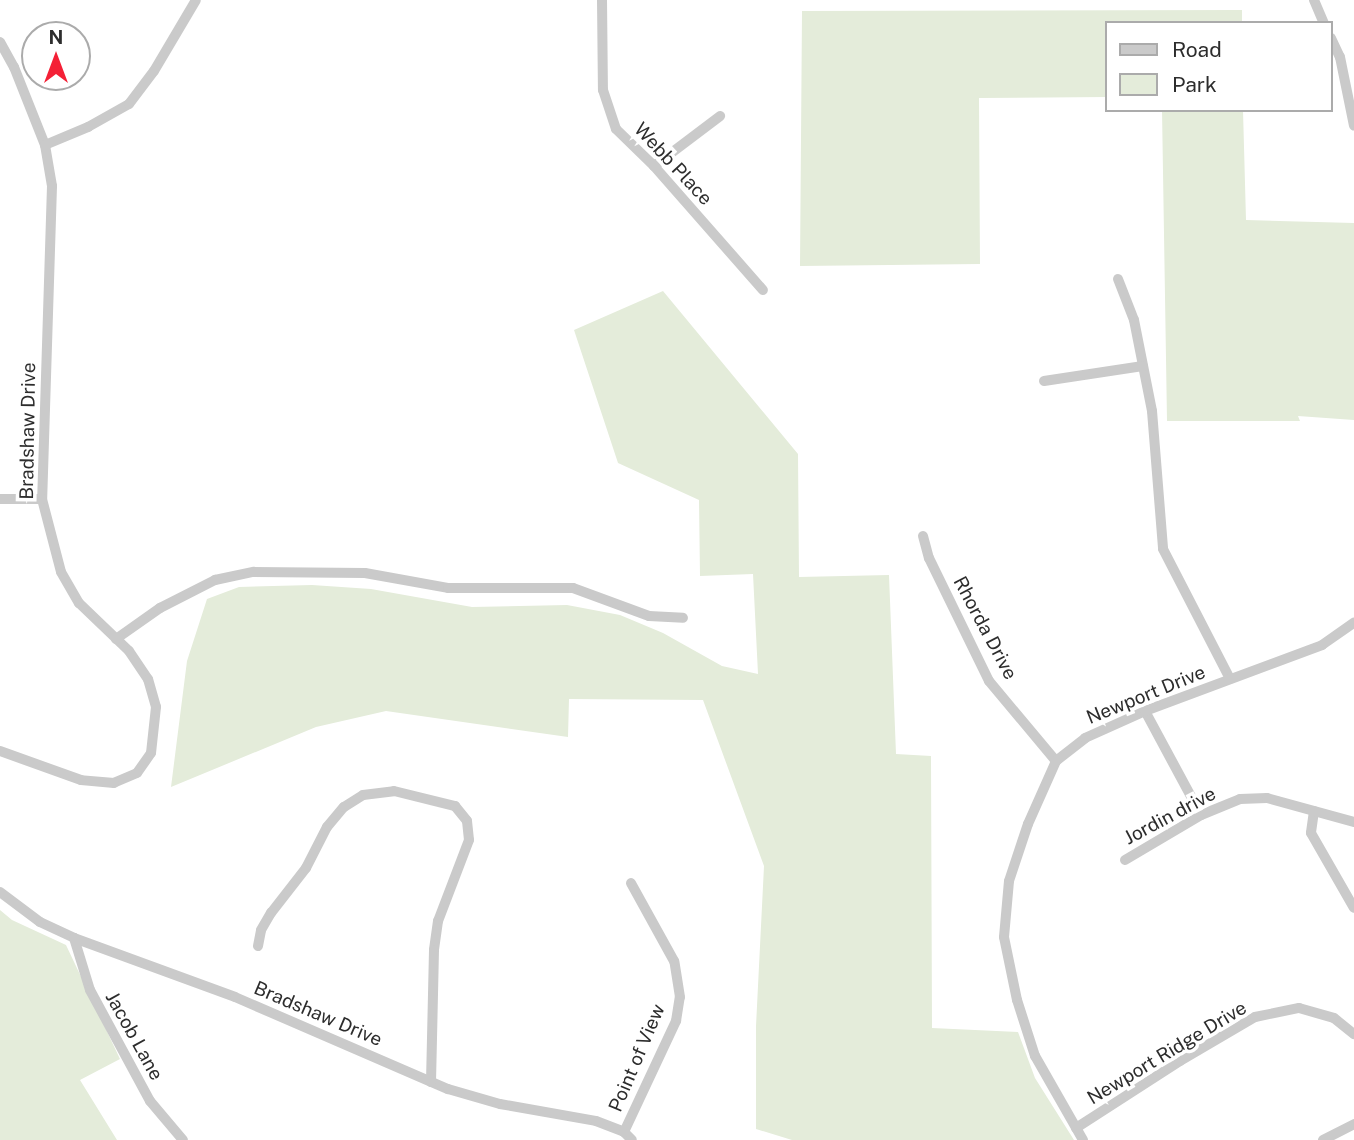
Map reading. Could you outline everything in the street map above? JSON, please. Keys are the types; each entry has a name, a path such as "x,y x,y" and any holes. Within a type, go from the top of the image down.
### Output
{"street":[{"path":"45,145 88,127 129,104 154,71 196,0"},
{"name":"Webb Place","path":"602,0 603,90 616,130 654,166 763,290"},
{"path":"1314,0 1323,21"},
{"name":"Bradshaw Drive","path":"0,42 15,67 45,145 52,186 42,499 61,572 79,603 116,639 148,679 156,707 151,753 137,773 114,783 81,780 0,751"},
{"path":"1333,42 1340,57 1354,126"},
{"path":"654,166 720,116"},
{"path":"1118,279 1134,320 1152,411 1163,549 1230,679"},
{"path":"1044,381 1143,366"},
{"path":"0,499 42,499"},
{"name":"Rhorda Drive","path":"923,536 929,558 989,681 1056,761"},
{"path":"116,639 160,608 215,580 254,572 365,573 448,588 573,588 649,616 683,618"},
{"name":"Newport Drive","path":"1083,1140 1035,1056 1017,1000 1004,937 1009,881 1028,824 1056,761 1085,738 1145,711 1322,645 1354,623"},
{"path":"1145,711 1201,816"},
{"path":"258,946 261,930 271,913 306,868 327,827 344,807 363,795 394,791 455,806 467,821 469,840 438,921 434,950 431,1082"},
{"name":"Jordin drive","path":"1125,860 1201,816 1240,799 1266,798 1354,822"},
{"path":"1314,811 1311,833 1354,908"},
{"name":"Point of View","path":"628,1136 676,1021 680,997 674,961 631,883"},
{"name":"Bradshaw Drive","path":"0,892 40,922 74,938 235,997 431,1082 500,1104 596,1121 628,1136"},
{"name":"Jacob Lane","path":"74,938 90,990 150,1101 183,1140"},
{"name":"Newport Ridge Drive","path":"1076,1128 1255,1017 1299,1008 1334,1018 1354,1034"},
{"path":"1323,1140 1354,1124"}],"green space":[{"path":"1242,10 1242,21 1106,21 1106,97 979,98 980,264 800,266 802,11"},
{"path":"1162,112 1243,112 1246,220 1354,223 1354,420 1298,416 1300,421 1167,421"},
{"path":"663,291 798,454 799,577 889,575 896,754 931,756 932,1028 1018,1032 1035,1078 1074,1140 792,1140 756,1129 756,1026 764,866 703,700 569,699 568,737 386,711 316,727 171,787 187,661 207,599 239,587 312,585 371,589 472,607 567,605 620,615 663,633 722,666 758,674 753,574 700,576 699,500 618,463 574,330"},
{"path":"0,910 12,920 66,945 120,1059 80,1080 117,1140 0,1140"}]}
